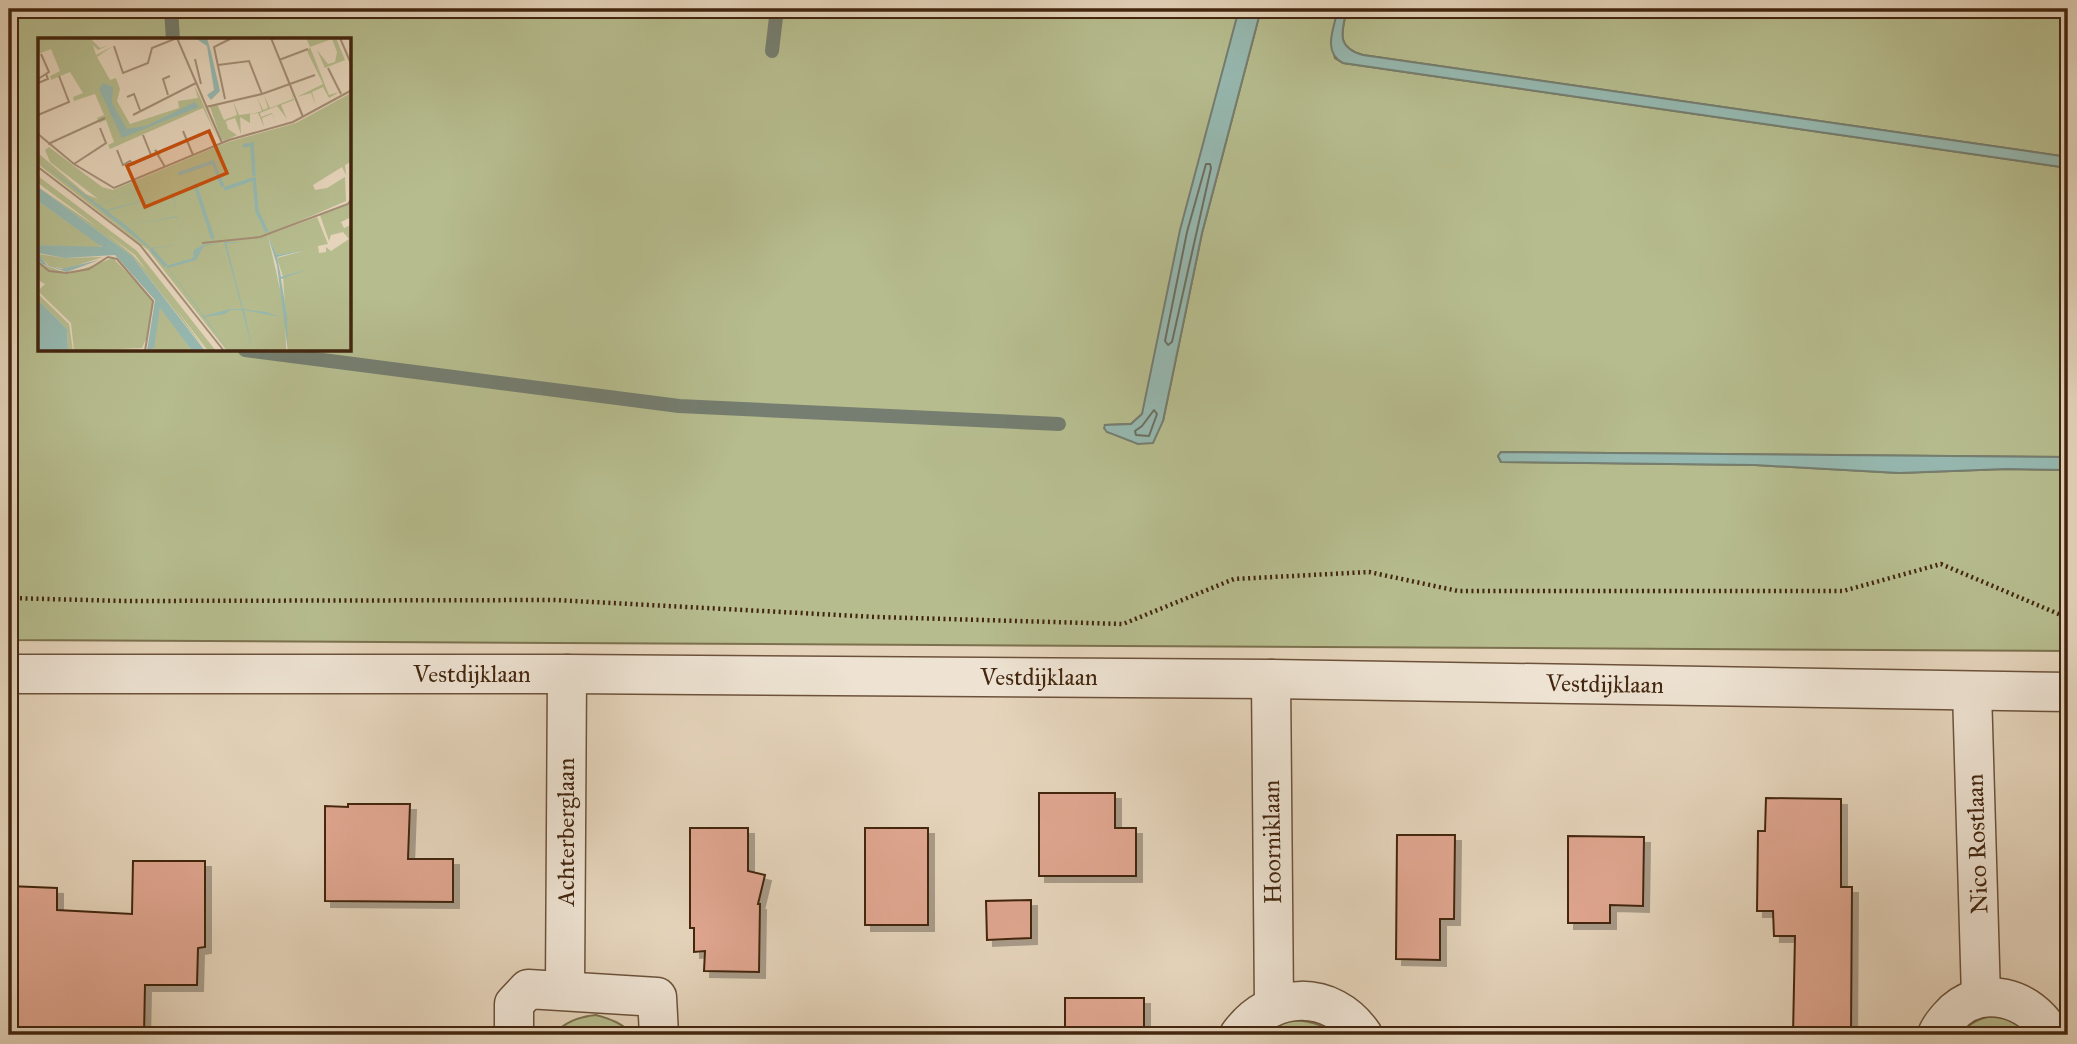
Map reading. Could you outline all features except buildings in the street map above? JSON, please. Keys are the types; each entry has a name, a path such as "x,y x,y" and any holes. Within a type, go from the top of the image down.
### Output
{"street":[{"name":"Vestdijklaan","path":"9,674 567,674 1271,679 2068,692"},
{"name":"Achterberglaan","path":"565,989 567,674"},
{"name":"Hoorniklaan","path":"1271,679 1274,1005"},
{"name":"Nico Rostlaan","path":"1972,691 1981,997"},
{"path":"514,1035 514,1004 528,989 565,989 657,997 659,1035"},
{"path":"1937,1035 1938,1029 1956,1009 1981,997 2005,998 2027,1006 2045,1022 2051,1035"},
{"path":"1239,1035 1249,1021 1274,1005 1301,1000 1330,1006 1354,1021 1363,1035"}],"path":[{"path":"9,598 124,601 555,600 876,617 1123,624 1234,579 1369,572 1458,591 1843,591 1941,564 2068,618"}],"green space":[{"path":"9,9 1239,9 1146,404 1142,414 1131,424 1105,425 1107,432 1115,434 1163,421 1202,233 1261,9 1338,9 1331,43 1335,58 1343,63 2068,168 2068,457 1501,452 1498,456 1501,462 1755,465 1899,473 2006,469 2068,470 2068,651 9,640"},
{"path":"1347,9 2068,9 2068,157 1363,55 1354,52 1344,43 1342,31"},
{"path":"596,1015 620,1024 632,1035 552,1035 572,1021"},
{"path":"1995,1015 2008,1017 2031,1035 1959,1035 1975,1022"},
{"path":"1286,1020 1313,1023 1337,1035 1259,1035"}],"water":[{"path":"1239,9 1261,9 1202,233 1163,421 1153,443 1138,444 1107,432 1104,428 1105,425 1131,424 1142,414 1180,230"},
{"path":"1338,9 1347,9 1342,31 1344,43 1354,52 1363,55 2068,157 2068,168 1343,63 1333,53 1331,46"},
{"path":"1501,452 2068,457 2068,470 2006,469 1899,473 1755,465 1501,462 1498,456"}],"waterway":[{"path":"171,9 173,38"},
{"path":"772,51 777,9"},
{"path":"260,352 679,406 1059,424"}]}
